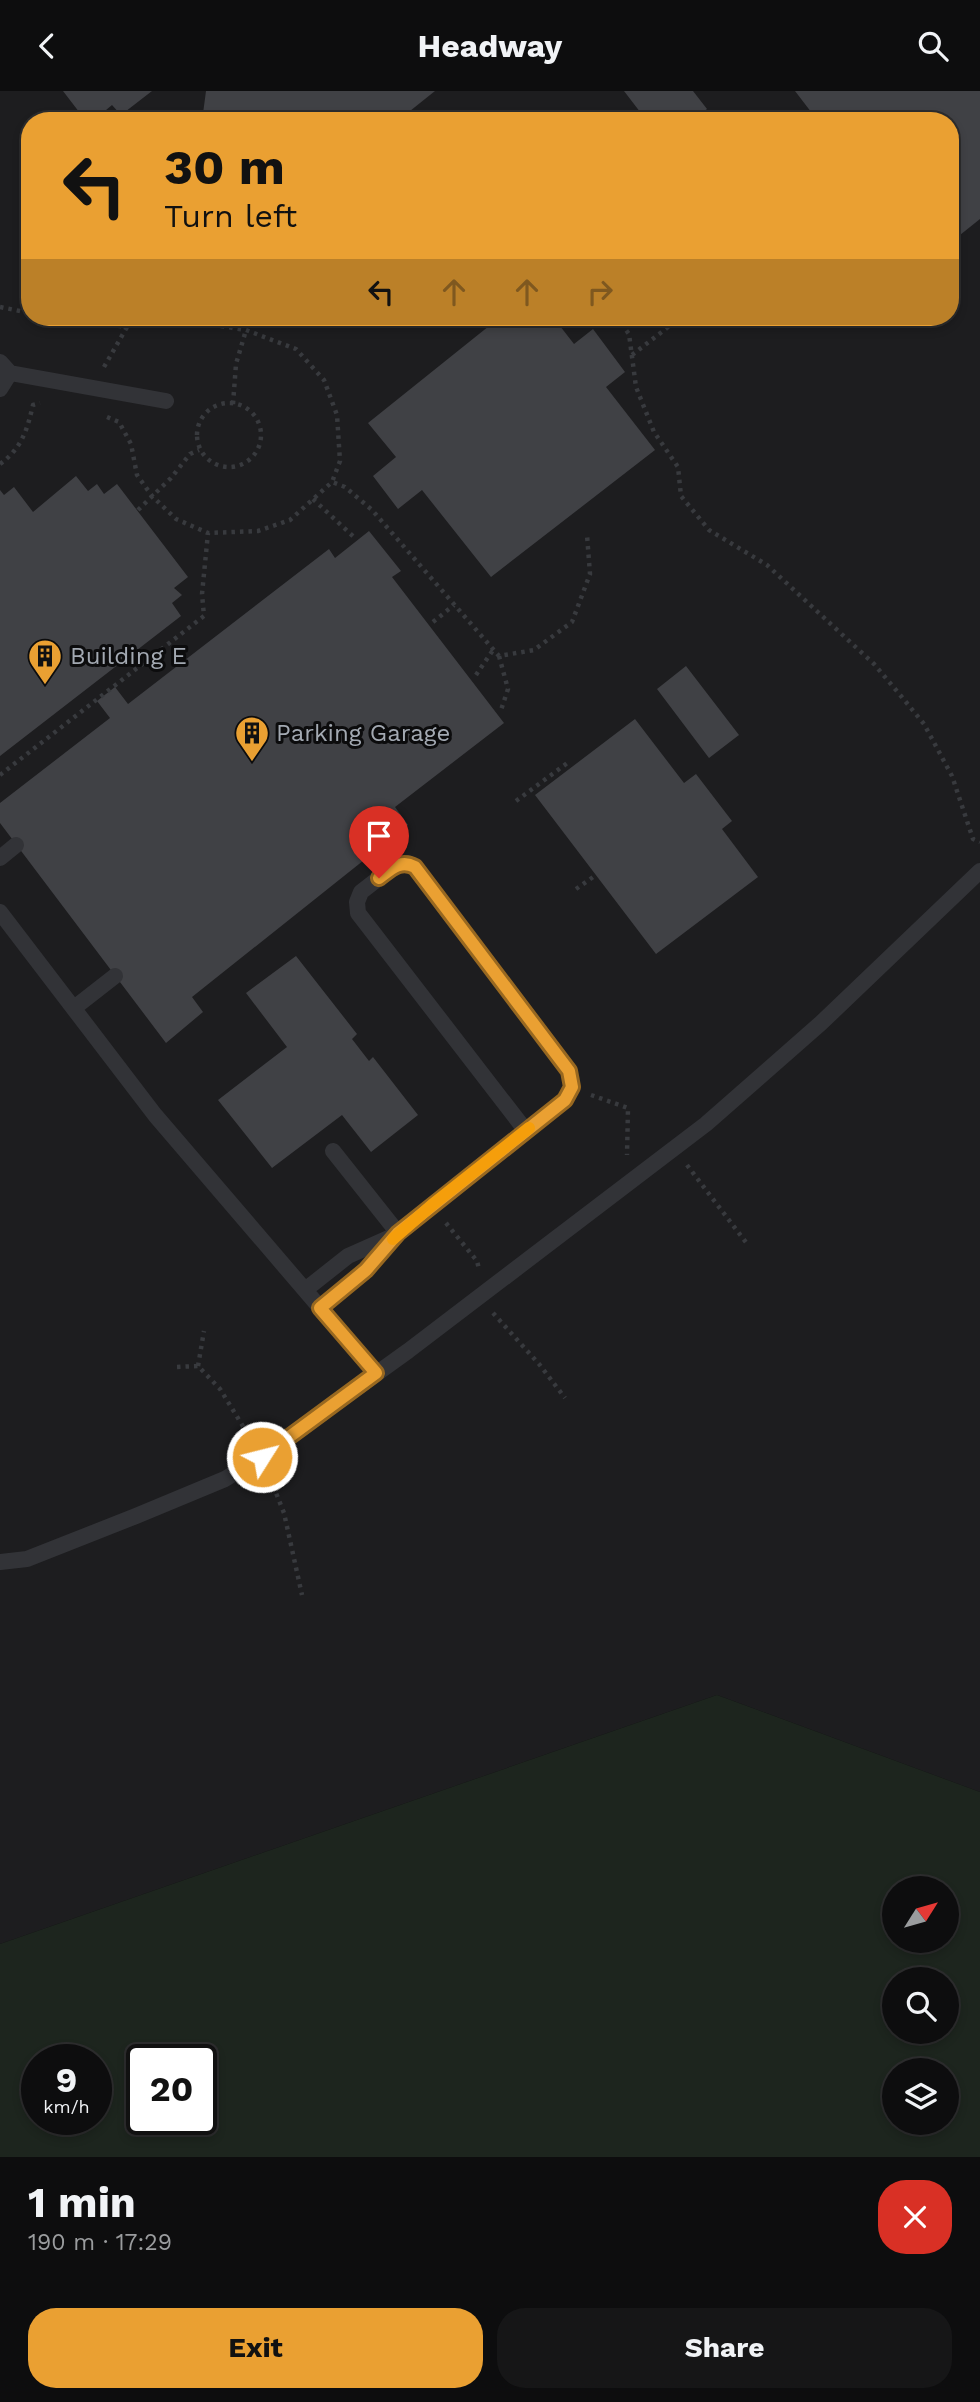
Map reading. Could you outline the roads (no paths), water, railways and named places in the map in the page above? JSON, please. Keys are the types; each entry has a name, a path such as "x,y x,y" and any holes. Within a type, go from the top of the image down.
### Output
{"lane":[{"path":"0,389 5,367 166,401"},
{"path":"0,858 16,845"},
{"path":"320,1308 366,1270 398,1233 565,1100 572,1087 569,1071 415,867 408,863 397,864 361,892 356,902 358,913 526,1131"},
{"path":"0,1562 27,1559 225,1479 262,1457 706,1124 821,1023 980,871"},
{"path":"0,912 155,1115 376,1373"},
{"path":"74,1008 116,976"},
{"path":"333,1151 398,1233"},
{"path":"305,1290 348,1256 398,1233"}],"place":[{"name":"Building E","path":"45,686"},
{"name":"Parking Garage","path":"252,763"}]}
